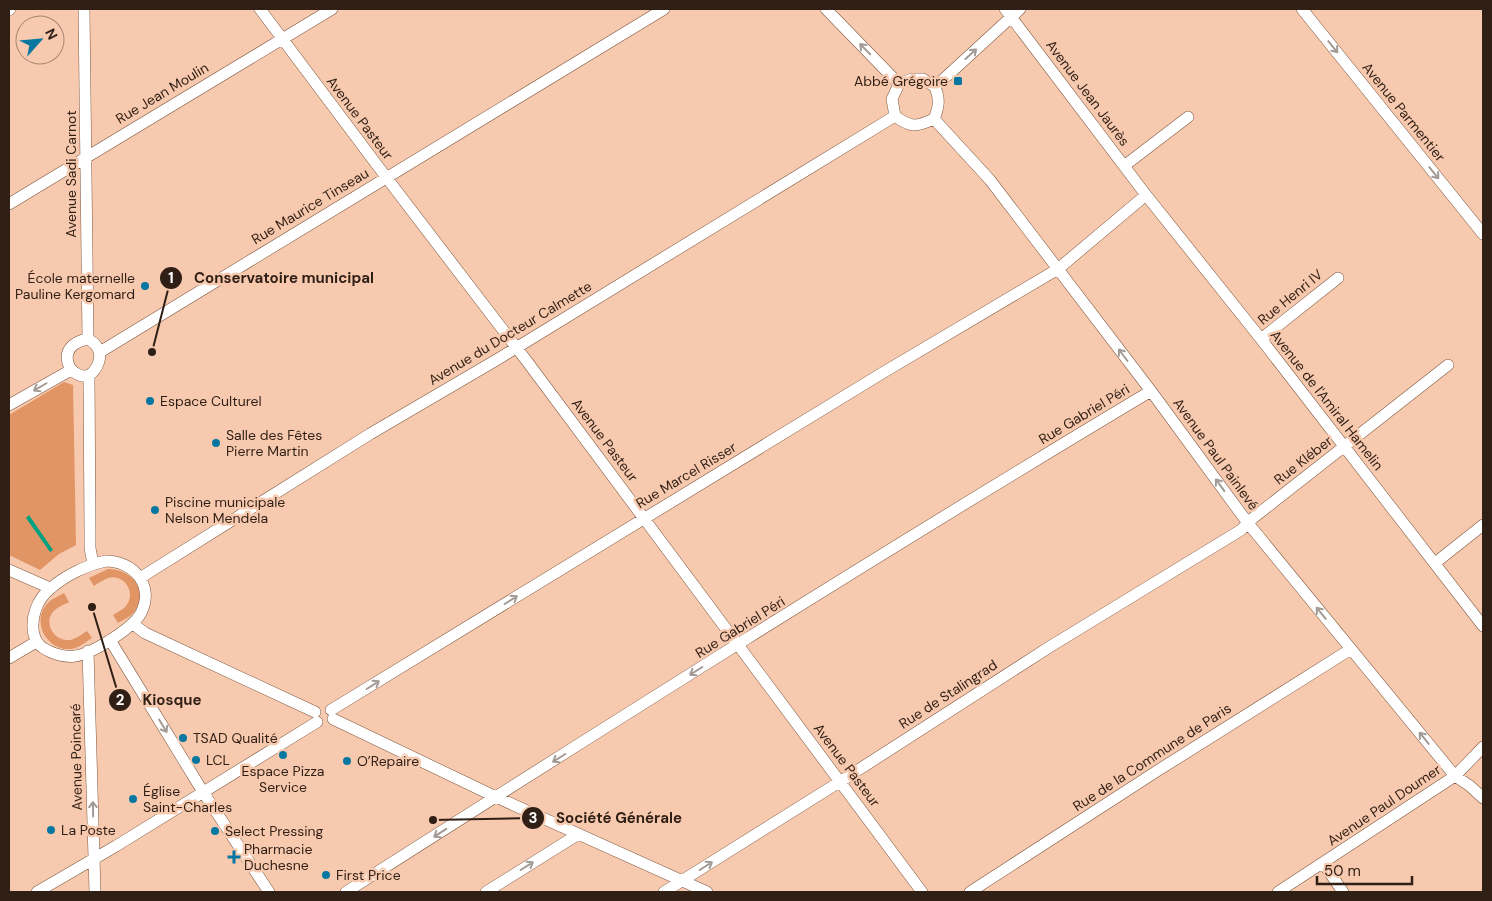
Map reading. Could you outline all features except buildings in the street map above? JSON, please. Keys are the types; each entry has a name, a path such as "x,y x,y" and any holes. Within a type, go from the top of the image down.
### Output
{"street":[{"name":"Avenue Sadi Carnot","path":"84,9 88,339"},
{"name":"Avenue Pasteur","path":"260,9 517,348 922,892"},
{"name":"Rue Jean Moulin","path":"9,204 332,9"},
{"name":"Rue Maurice Tinseau","path":"100,352 664,9"},
{"path":"826,9 899,84"},
{"name":"Avenue Parmentier","path":"1302,9 1483,234"},
{"path":"935,87 1012,12"},
{"name":"Avenue Jean Jaurès","path":"1012,12 1146,195"},
{"path":"917,79 923,80 935,87 939,95 938,108 934,119 922,124 907,125 895,116 892,99 899,84 917,79"},
{"name":"Avenue du Docteur Calmette","path":"140,578 370,434 517,348 895,116"},
{"path":"1124,166 1188,117"},
{"name":"Avenue Paul Painlevé","path":"934,119 990,180 1151,391 1247,522 1455,776 1483,798"},
{"name":"Rue Marcel Risser","path":"332,714 644,518 1058,269 1146,195"},
{"name":"Avenue de l'Amiral Hamelin","path":"1146,195 1261,339 1483,626"},
{"name":"Rue Henri IV","path":"1261,339 1338,278"},
{"path":"88,339 100,352 99,361 89,375 83,376 71,370 67,356 69,349 74,343 88,339"},
{"name":"Rue Kléber","path":"1247,522 1448,365"},
{"path":"9,405 71,370"},
{"path":"89,375 90,548 93,564"},
{"name":"Rue Gabriel Péri","path":"346,892 964,504 1151,391"},
{"name":"Rue de Stalingrad","path":"664,892 1051,646 1241,530 1247,522"},
{"path":"1434,563 1483,526"},
{"path":"106,561 112,561 129,567 140,578 144,587 144,604 140,614 133,624 110,640 76,656 61,656 48,651 36,642 32,628 33,615 40,600 50,588 93,564 106,561"},
{"path":"9,570 50,588"},
{"path":"133,624 146,633 316,717"},
{"path":"110,640 203,792 269,892"},
{"path":"9,658 36,642"},
{"name":"Rue de la Commune de Paris","path":"970,892 1351,649"},
{"name":"Avenue Poincaré","path":"88,651 95,892"},
{"path":"37,892 203,792 316,717 323,709 496,797 707,892"},
{"name":"Avenue Paul Doumer","path":"1278,892 1455,776 1483,747"},
{"path":"486,892 578,834"},
{"path":"1323,864 1343,892"}],"shaded area":[{"path":"64,382 73,385 76,545 59,554 40,570 9,555 9,415"},
{"path":"108,569 116,570 131,577 139,589 139,604 134,612 118,623 113,615 125,607 129,601 130,595 127,585 124,581 114,577 108,578 94,586 89,578"},
{"path":"64,593 69,602 52,613 49,623 52,632 60,638 70,640 87,631 92,638 71,649 55,645 44,634 41,627 42,611 53,599"}],"water":[{"path":"29,515 53,550 50,552 26,518"}],"place":[{"name":"Abbé Grégoire","path":"958,81"},
{"name":"École maternelle Pauline Kergomard","path":"145,286"},
{"name":"Conservatoire municipal","path":"152,352"},
{"name":"Espace Culturel","path":"150,401"},
{"name":"Salle des Fêtes Pierre Martin","path":"216,443"},
{"name":"Piscine municipale Nelson Mendela","path":"155,510"},
{"name":"Kiosque","path":"92,607"},
{"name":"TSAD Qualité","path":"183,738"},
{"name":"Espace Pizza Service","path":"283,755"},
{"name":"LCL","path":"196,760"},
{"name":"O’Repaire","path":"347,761"},
{"name":"Église Saint-Charles","path":"133,799"},
{"name":"Société Générale","path":"433,820"},
{"name":"La Poste","path":"51,830"},
{"name":"Select Pressing","path":"215,831"},
{"name":"Pharmacie Duchesne","path":"234,857"},
{"name":"First Price","path":"326,875"}]}
